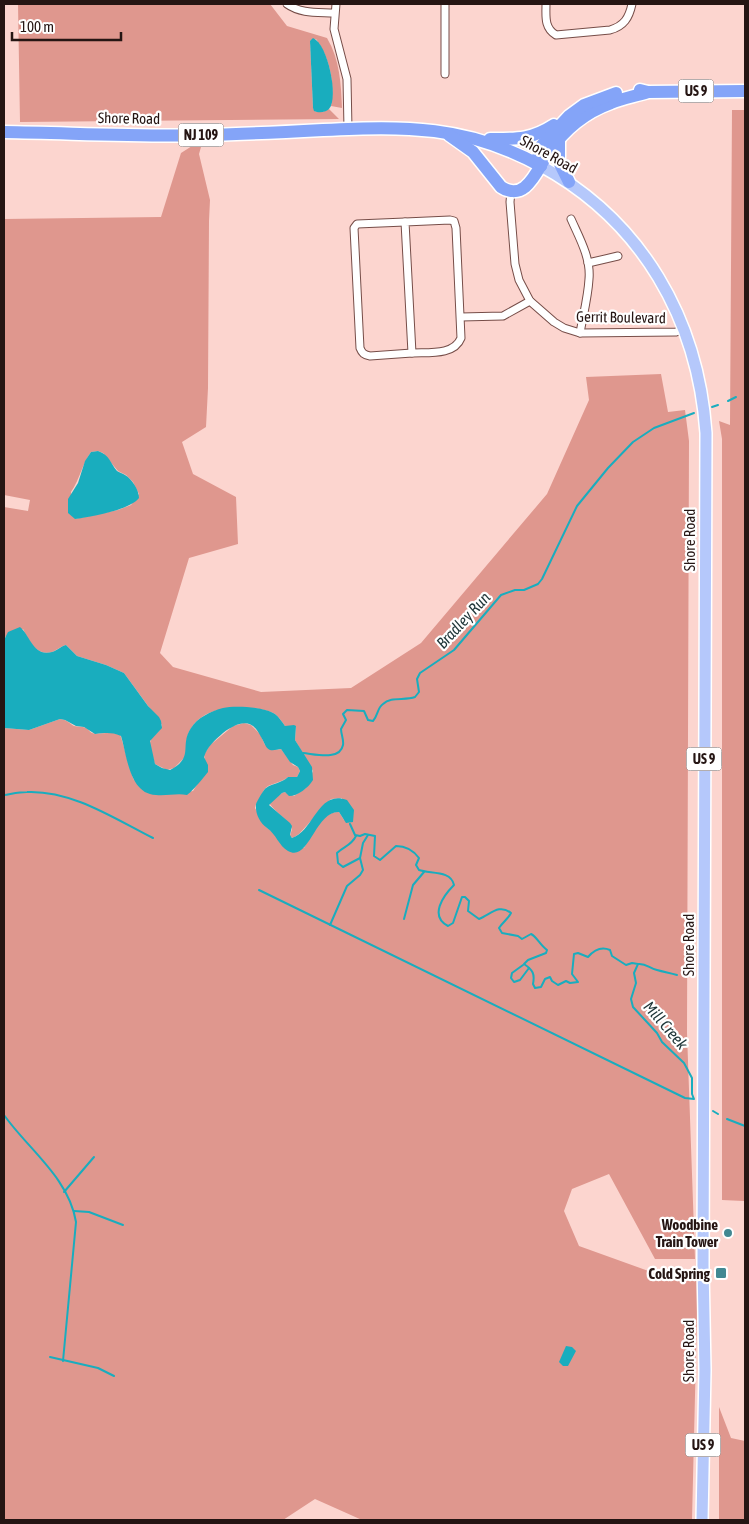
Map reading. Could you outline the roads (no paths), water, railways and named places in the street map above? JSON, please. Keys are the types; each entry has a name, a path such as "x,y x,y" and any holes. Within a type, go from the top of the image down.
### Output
{"highway":[{"name":"US 9","path":"540,166 538,156 542,146 569,116 584,105 603,97 636,89 648,92"},
{"name":"US 9","path":"569,182 559,162 559,139 577,122 593,111 611,102 648,92 745,91"},
{"path":"476,139 512,140 529,137 569,116"},
{"name":"Shore Road","path":"4,132 208,135 398,128 445,132 476,139 506,150 540,166"},
{"path":"445,132 473,152 500,187 511,191 526,186 559,139"}],"main road":[{"name":"Shore Road","path":"540,166 569,182 599,206 634,242 662,282 685,329 697,368 701,389 706,433 702,1520"}],"street":[{"path":"287,4 310,12 334,13"},
{"path":"336,4 334,13 336,40 348,79 348,129"},
{"path":"445,4 445,74"},
{"path":"546,4 547,25 555,38 616,28 626,20 630,14 632,4"},
{"name":"Gerrit Boulevard","path":"511,191 510,202 515,264 519,280 530,301 559,325 580,333 676,332 685,329"},
{"path":"572,219 588,263 590,278 580,333"},
{"path":"450,220 455,223 461,317 461,338 452,349 365,355 361,352 354,228 357,224 450,220"},
{"path":"405,222 412,353"},
{"path":"588,263 618,256"},
{"path":"461,317 503,316 530,301"}],"water":[{"path":"313,38 323,50 332,83 332,103 329,109 322,112 314,111 313,108 310,41"},
{"path":"98,451 107,457 117,471 130,479 135,485 139,498 119,509 75,519 68,513 68,499 78,483 85,461 91,452"},
{"path":"20,627 40,651 52,652 66,645 77,656 124,673 161,721 162,728 150,741 155,764 162,768 170,770 178,765 184,756 186,740 191,728 201,718 218,709 228,707 257,708 275,714 285,726 296,726 295,740 312,767 313,780 306,789 299,793 289,796 285,792 282,793 269,805 290,823 292,826 290,835 292,838 306,828 317,812 329,800 337,798 347,800 354,810 353,822 346,823 339,812 331,814 324,819 301,850 295,853 285,849 273,833 260,821 256,811 256,804 266,788 288,777 297,777 300,771 298,767 290,762 281,749 268,749 257,731 249,724 244,723 234,726 223,733 212,744 204,757 208,765 208,772 187,795 156,795 147,793 140,788 131,772 121,736 111,733 95,734 84,727 76,726 60,719 29,730 4,728 4,640 8,632"},
{"path":"566,1346 572,1347 576,1351 568,1366 563,1366 559,1362"}],"waterway":[{"name":"Bradley Run","path":"728,401 736,397"},
{"name":"Bradley Run","path":"712,407 718,405"},
{"name":"Bradley Run","path":"303,753 332,755 341,750 343,745 341,729 346,720 343,714 347,710 364,711 368,720 373,721 381,706 386,702 394,699 415,697 419,692 417,679 420,673 454,650 501,595 515,590 524,590 538,584 577,506 608,468 633,442 654,428 694,413"},
{"path":"4,795 27,792 60,796 93,807 153,838"},
{"name":"Mill Creek","path":"259,890 685,1098 694,1099 692,1094 692,1078 684,1063 662,1042 657,1033 633,1007 631,999 636,983 634,973 638,964 626,965 612,956 610,950 604,948 598,949 588,957 578,953 574,954 572,974 578,982 570,983 566,981 558,985 550,977 545,979 541,987 535,988 533,972 524,964 528,960 546,953 547,950 531,934 522,939 518,936 502,933 499,928 511,913 507,910 499,909 479,919 468,911 469,901 462,897 453,923 448,926 442,922 439,912 442,900 454,885 452,880 440,873 419,870 416,865 419,858 412,851 403,847 396,846 380,860 374,856 375,836 355,835 350,824"},
{"name":"Mill Creek","path":"356,836 350,844 337,853 338,863 343,867 360,858 363,843 368,835"},
{"path":"330,925 347,886 363,870 360,858"},
{"path":"404,919 413,885 424,872"},
{"path":"638,964 677,975"},
{"name":"Mill Creek","path":"523,965 512,973 511,978 514,982 520,980 529,968"},
{"name":"Mill Creek","path":"713,1111 718,1114"},
{"path":"4,1115 56,1178 72,1206 76,1222 63,1361"},
{"name":"Mill Creek","path":"727,1119 745,1126"},
{"path":"64,1192 94,1157"},
{"path":"74,1211 89,1212 123,1225"},
{"path":"50,1357 98,1368 114,1376"}],"place":[{"name":"Woodbine Train Tower","path":"728,1233"},
{"name":"Cold Spring","path":"721,1273"}]}
